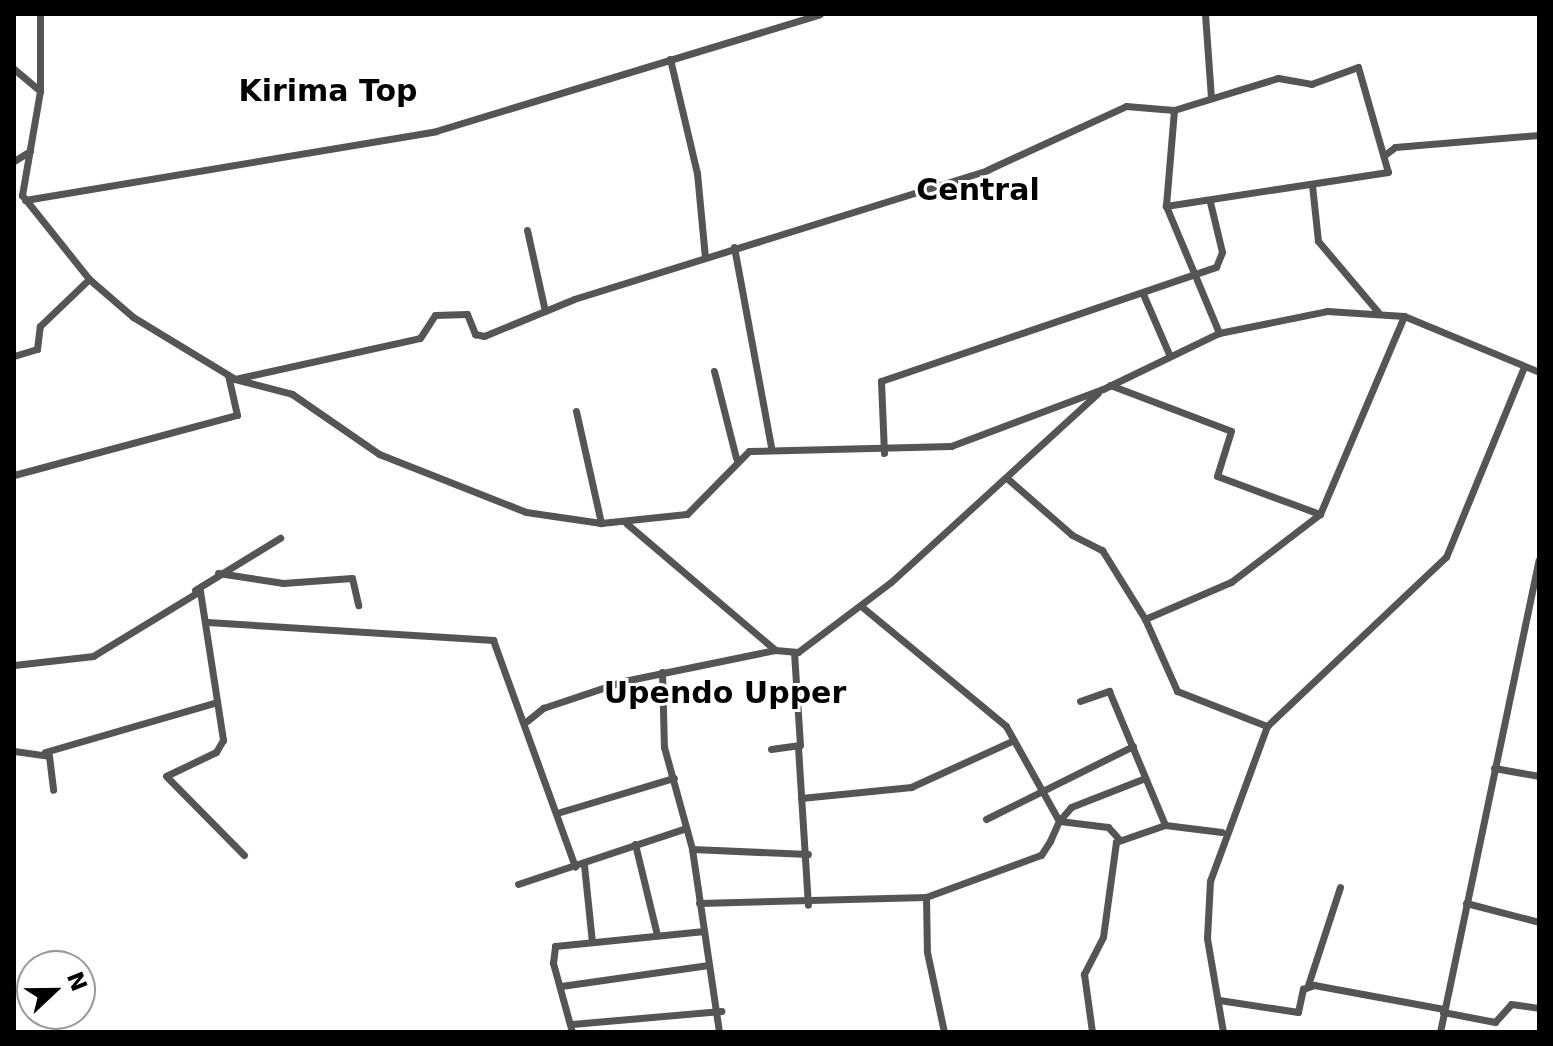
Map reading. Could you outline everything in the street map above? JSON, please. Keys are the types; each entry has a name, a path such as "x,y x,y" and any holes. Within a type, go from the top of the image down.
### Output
{"street":[{"path":"40,14 40,91 25,200 89,279 133,317 231,377 292,394 342,434 441,481 526,512 601,523 626,523 697,509 736,458 771,447 884,453 951,446 1106,387 1169,354 1219,333 1327,311 1404,316 1539,372"},
{"path":"25,200 436,131 820,14"},
{"path":"1205,14 1211,98"},
{"path":"670,59 697,173 705,257"},
{"path":"231,377 420,338 435,315 467,314 479,337 545,311 734,247 987,170 1126,106 1174,110 1278,78 1311,84 1358,67 1386,154 1385,174 1210,202 1166,206"},
{"path":"14,69 40,91"},
{"path":"1174,110 1166,206 1193,277 1219,333"},
{"path":"1386,154 1395,147 1539,135"},
{"path":"14,161 30,151"},
{"path":"1312,185 1318,241 1378,312"},
{"path":"884,453 878,391 888,376 1193,277 1222,262 1210,202"},
{"path":"527,230 545,311"},
{"path":"734,247 771,447"},
{"path":"14,356 37,349 40,326 89,279"},
{"path":"1143,294 1169,354"},
{"path":"1145,619 1231,582 1320,514 1404,316"},
{"path":"1223,1032 1207,938 1222,832 1267,726 1446,557 1524,367"},
{"path":"714,371 736,458"},
{"path":"14,475 237,415 231,377"},
{"path":"1106,387 1231,431 1217,476 1320,514"},
{"path":"527,721 543,708 662,672 775,650 794,653 861,606 1008,479 1106,387"},
{"path":"576,411 601,523"},
{"path":"1008,479 1072,535 1102,550 1145,619 1179,693 1267,726"},
{"path":"626,523 775,650"},
{"path":"14,665 93,656 218,573 280,538"},
{"path":"1440,1032 1539,560"},
{"path":"218,573 283,583 352,578 358,605"},
{"path":"195,590 203,595 222,747 166,776 244,855"},
{"path":"861,606 993,713 1014,740 1039,791 1059,821 1108,827 1118,838"},
{"path":"207,622 493,640 527,721 575,867"},
{"path":"794,653 801,798 808,854 808,905"},
{"path":"662,672 664,747 692,849 709,965 721,1011 719,1032"},
{"path":"1080,701 1109,691 1165,825"},
{"path":"14,751 45,752 217,702"},
{"path":"801,798 911,787 1014,740"},
{"path":"986,819 1133,746"},
{"path":"771,749 798,747"},
{"path":"45,752 53,790"},
{"path":"1494,768 1539,776"},
{"path":"557,813 674,778"},
{"path":"699,903 808,905 926,897 1041,855 1059,821 1071,807 1145,778"},
{"path":"1118,838 1165,825 1222,832"},
{"path":"518,884 584,865 686,828"},
{"path":"1092,1032 1084,974 1103,937 1118,838"},
{"path":"635,844 657,935"},
{"path":"692,849 808,854"},
{"path":"584,865 592,942"},
{"path":"1219,1000 1298,1012 1340,887"},
{"path":"926,897 927,952 944,1032"},
{"path":"1466,903 1539,922"},
{"path":"704,931 555,946 561,986 572,1028 721,1011"},
{"path":"561,986 709,965"},
{"path":"1308,985 1495,1022 1511,1004 1539,1008"}],"district":[{"name":"Kirima Top","path":"328,91"},
{"name":"Central","path":"978,190"},
{"name":"Upendo Upper","path":"725,693"}]}
